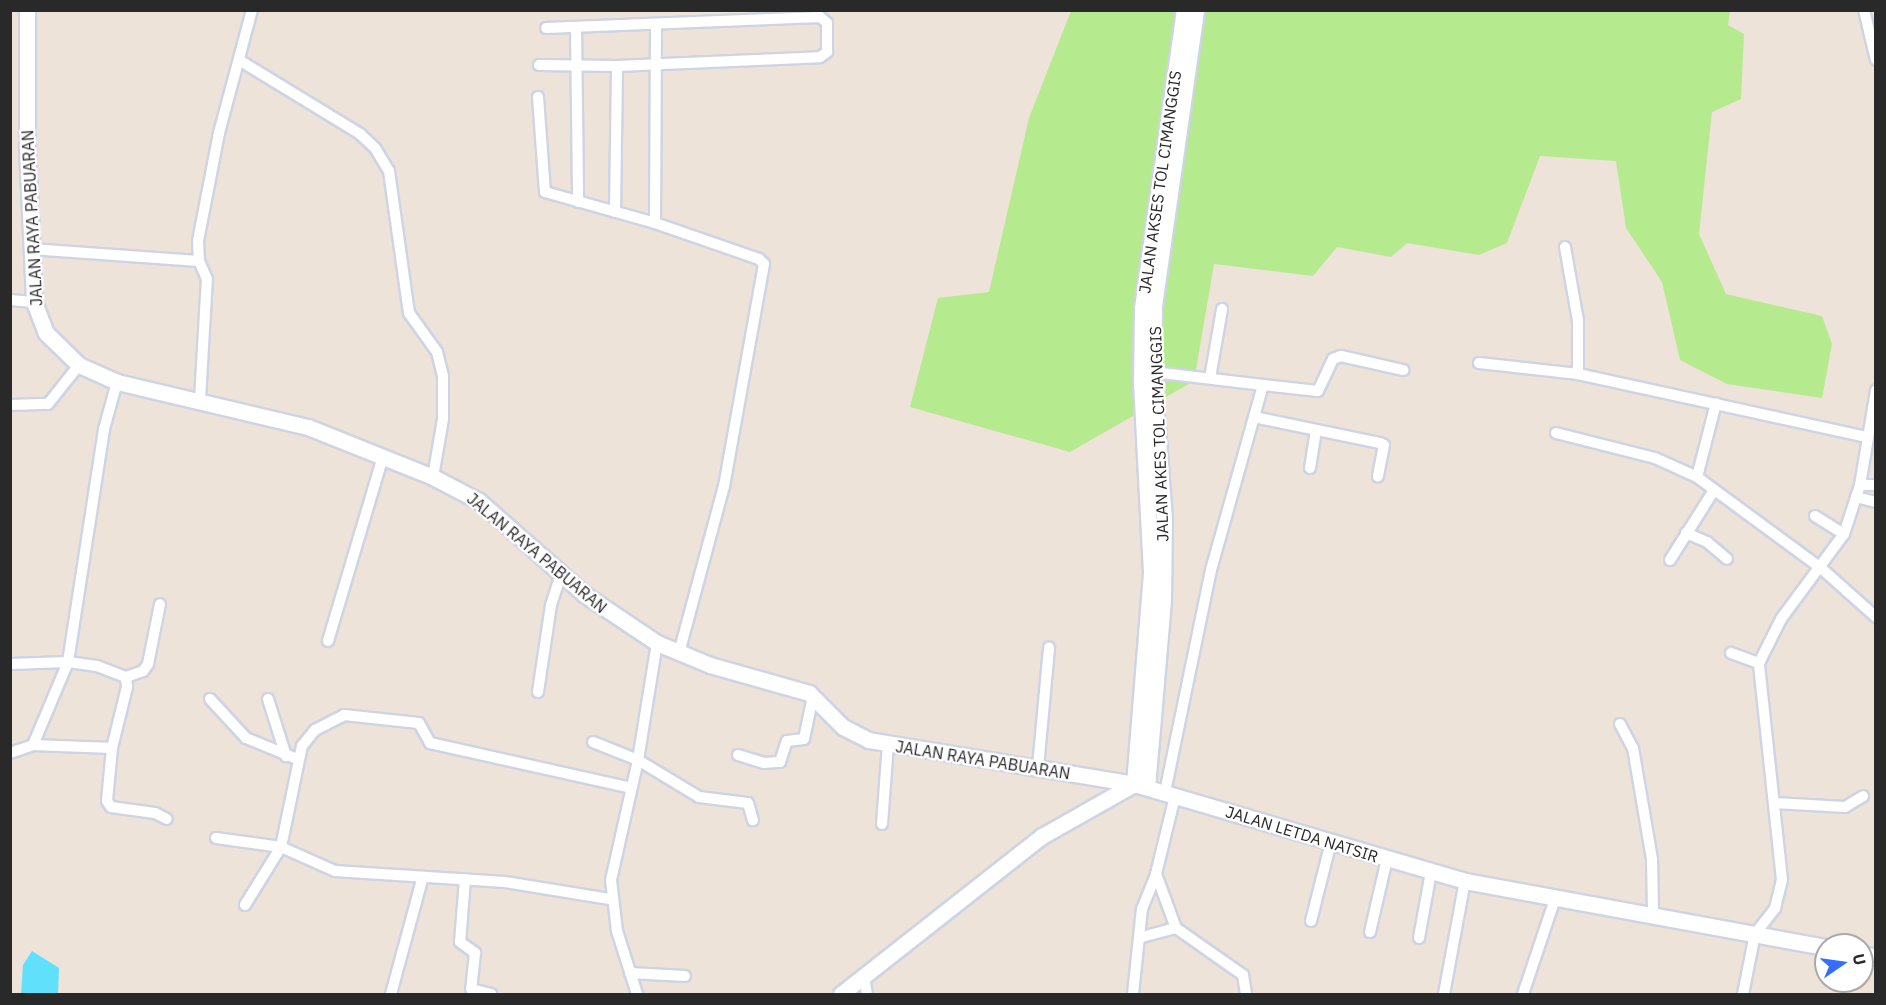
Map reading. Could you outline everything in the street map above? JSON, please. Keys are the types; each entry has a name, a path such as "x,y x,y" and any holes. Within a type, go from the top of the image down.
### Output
{"main road":[{"name":"JALAN RAYA PABUARAN","path":"27,10 34,302 46,333 79,365 117,382 200,399 308,428 433,477 479,501 606,611 657,643 679,653 813,696 843,727 888,745 1038,767 1141,786"},
{"name":"JALAN AKSES TOL CIMANGGIS","path":"1141,786 1152,572 1141,384 1142,308 1184,10"},
{"name":"JALAN AKES TOL CIMANGGIS","path":"1141,786 1163,566 1164,519 1153,372 1154,306 1196,10"},
{"name":"JALAN LETDA NATSIR","path":"1141,786 1465,881 1555,899 1653,913 1814,945"},
{"path":"841,994 1042,836 1141,786"}],"street":[{"path":"200,399 207,279 200,261 202,215 252,10"},
{"path":"1864,10 1875,60"},
{"path":"539,65 617,66 820,57 827,52 828,23 820,17 546,28"},
{"path":"655,223 656,25"},
{"path":"576,27 578,202"},
{"path":"239,60 360,134 375,148 389,171 409,314 437,352 443,376 443,419 433,477"},
{"path":"615,212 617,66"},
{"path":"538,97 542,188 578,202 655,223 759,259 765,271 724,486 679,653"},
{"path":"1565,247 1578,321 1578,374"},
{"path":"31,249 200,261"},
{"path":"10,300 34,302"},
{"path":"1210,378 1222,309"},
{"path":"1153,372 1317,390 1334,359 1341,356 1403,370"},
{"path":"1479,363 1578,374 1867,437"},
{"path":"10,405 48,404 79,365"},
{"path":"33,746 68,662 104,429 117,382"},
{"path":"1133,994 1142,937 1143,909 1156,874 1211,570 1263,385"},
{"path":"1743,994 1755,934 1780,897 1782,880 1759,663 1781,619 1844,534 1860,485 1875,390"},
{"path":"1697,477 1716,403"},
{"path":"1254,417 1384,445 1378,476"},
{"path":"1310,468 1316,430"},
{"path":"1556,434 1655,458 1697,477 1821,568 1875,617"},
{"path":"328,641 383,456"},
{"path":"1860,485 1875,485"},
{"path":"1670,560 1714,490"},
{"path":"1856,497 1875,502"},
{"path":"1815,516 1844,534"},
{"path":"1686,533 1707,542 1727,559"},
{"path":"538,692 551,605 561,574"},
{"path":"10,664 68,662 96,666 126,677 143,671 147,664 159,604"},
{"path":"638,994 610,898 638,760 657,643"},
{"path":"1038,767 1049,648"},
{"path":"1731,653 1759,663"},
{"path":"126,677 127,687 112,748 107,801 111,807 155,813 167,819"},
{"path":"738,755 764,763 780,762 787,741 804,739 813,696"},
{"path":"210,699 246,738 292,757"},
{"path":"245,905 281,847 292,757 268,699"},
{"path":"292,757 315,730 344,715 365,714 418,723 430,743 631,788"},
{"path":"1620,724 1633,748 1652,859 1653,913"},
{"path":"593,742 638,760 699,797 748,803 753,820"},
{"path":"882,824 888,745"},
{"path":"10,753 33,746 112,748"},
{"path":"1775,803 1845,807 1863,796"},
{"path":"216,838 281,847 335,871 422,880 465,879 525,884 610,898"},
{"path":"1311,921 1331,842"},
{"path":"1370,932 1387,859"},
{"path":"1419,938 1431,872"},
{"path":"1156,874 1176,928 1243,975 1246,994"},
{"path":"465,879 459,938 462,947 475,953 471,988 491,994"},
{"path":"391,994 422,880"},
{"path":"1444,994 1465,881"},
{"path":"1523,994 1555,899"},
{"path":"1142,937 1176,928"},
{"path":"630,972 685,976"},
{"path":"864,976 867,994"}],"green space":[{"path":"1071,11 1730,11 1728,25 1744,34 1741,99 1712,112 1699,234 1726,294 1822,316 1832,344 1822,398 1727,384 1680,360 1662,282 1626,228 1616,161 1540,156 1507,243 1479,255 1407,243 1391,257 1337,247 1313,276 1214,264 1194,381 1070,452 910,407 938,298 989,292 1029,118"}],"water":[{"path":"32,951 59,968 58,994 21,994 23,965"}]}
